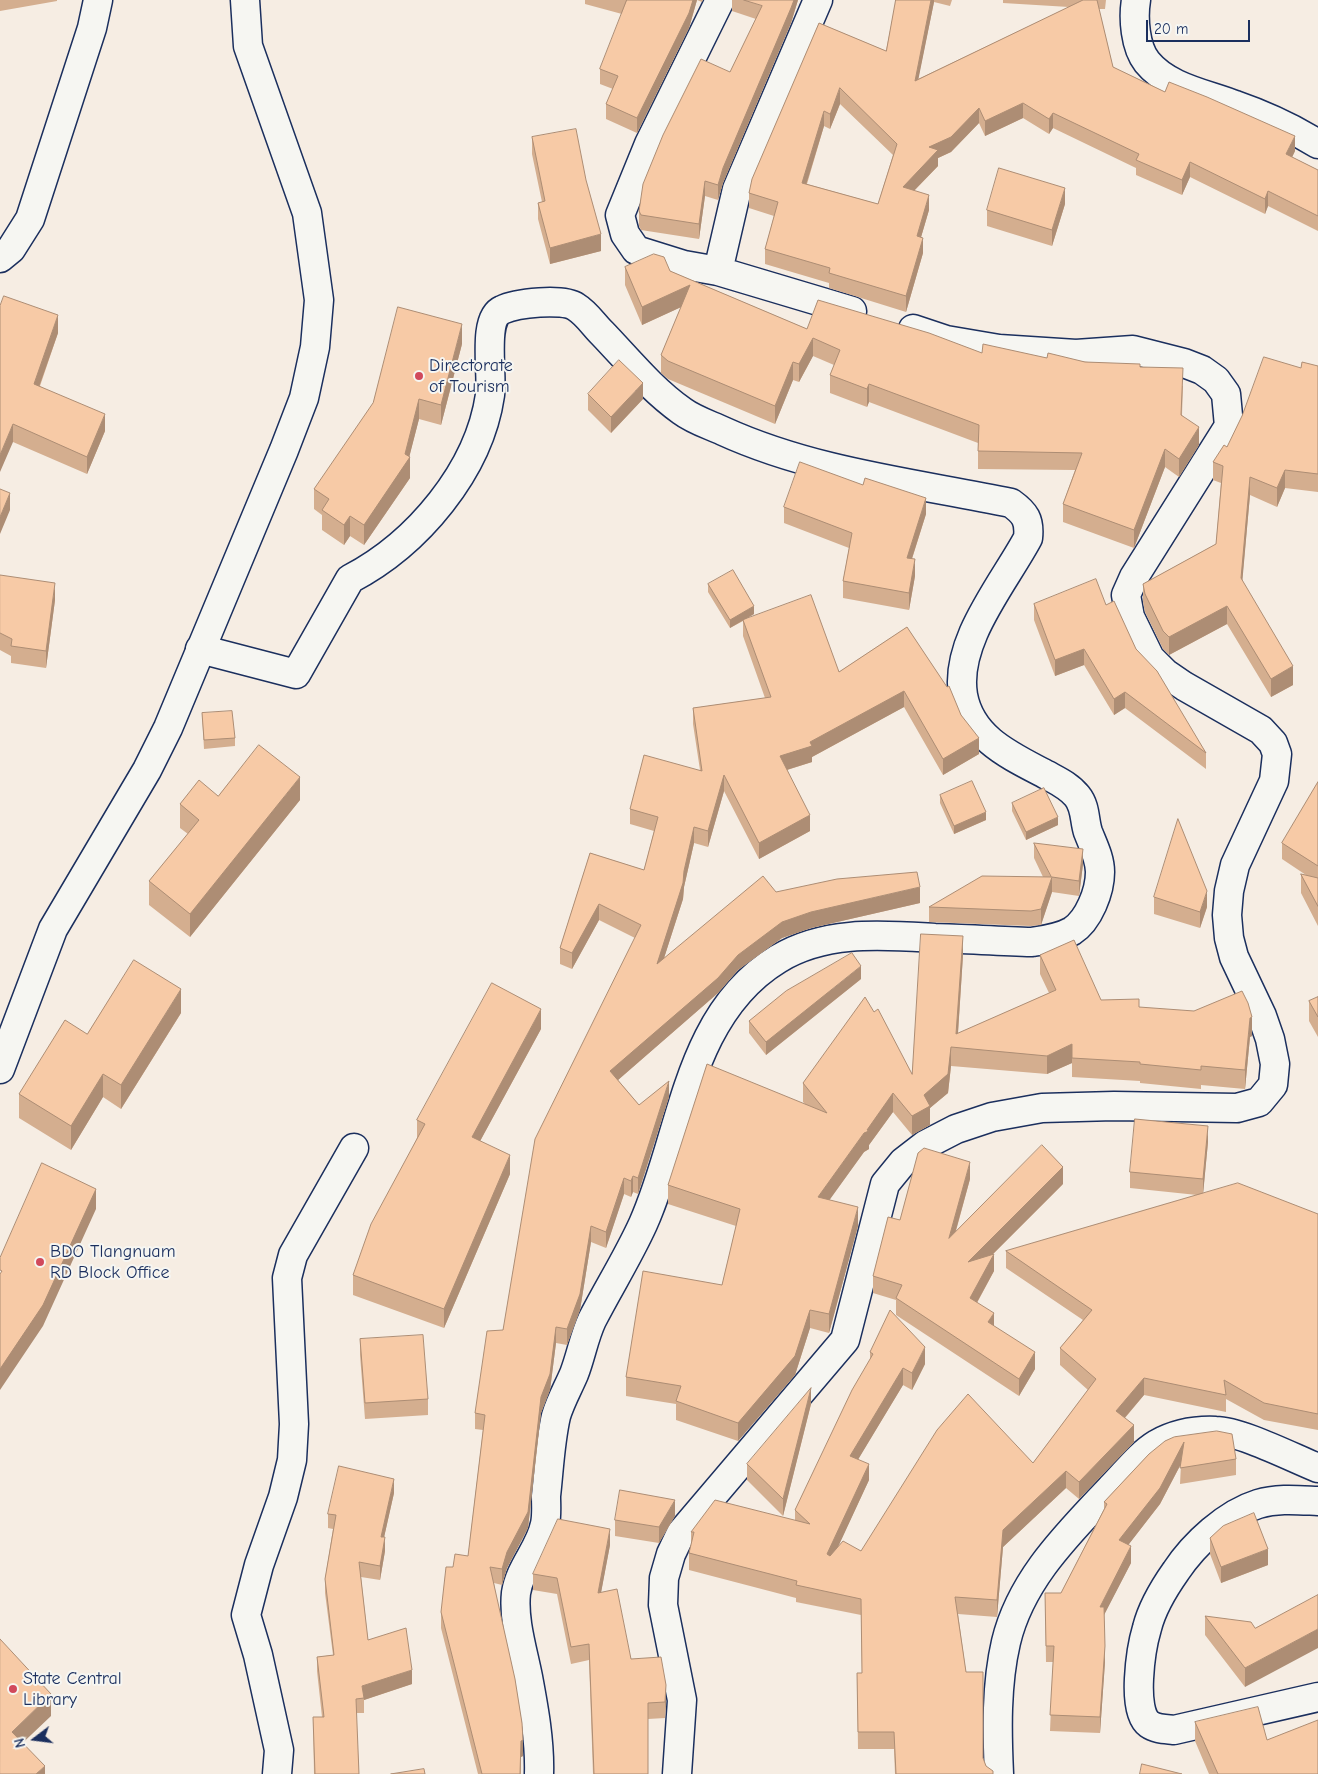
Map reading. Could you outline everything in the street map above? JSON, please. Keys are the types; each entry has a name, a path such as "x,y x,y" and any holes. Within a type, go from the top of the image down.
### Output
{"street":[{"path":"0,258 11,249 30,219 92,28 98,0"},
{"path":"0,1069 54,930 147,770 168,728 304,398 315,347 319,300 307,213 248,46 245,0"},
{"path":"678,1774 682,1700 663,1605 664,1578 671,1554 681,1533 845,1340 885,1184 903,1162 925,1145 956,1129 992,1118 1051,1108 1114,1106 1237,1108 1259,1102 1273,1085 1275,1064 1270,1038 1262,1016 1234,956 1229,938 1227,916 1229,891 1235,864 1274,781 1277,754 1273,743 1260,730 1184,686 1165,673 1150,658 1130,618 1126,595 1134,577 1229,426 1226,394 1216,380 1202,370 1132,350 1076,354 999,349 946,340 718,271 684,265 636,250 625,234 620,215 650,144 720,0"},
{"path":"718,271 737,189 818,0"},
{"path":"1136,0 1134,13 1138,39 1147,62 1168,79 1264,117 1318,144"},
{"path":"200,649 296,674 350,579 366,571 401,544 436,509 460,476 480,435 490,395 490,325 496,313 508,307 562,302 576,307 631,363 643,378 684,413 738,438 813,463 1011,503 1023,511 1030,524 1025,544 974,629 963,674 963,694 968,714 978,728 998,749 1067,786 1078,798 1085,813 1100,870 1098,888 1085,918 1072,931 1051,939 1032,942 858,936 827,940 778,959 736,994 722,1013 694,1072 676,1119 654,1199 632,1248 592,1321 575,1371 556,1415 551,1445 545,1524 540,1538 523,1569 516,1597 522,1653 537,1728 539,1774"},
{"path":"277,1774 279,1750 258,1655 246,1616 259,1565 282,1497 292,1460 294,1416 287,1278 293,1255 354,1148"},
{"path":"999,1774 997,1731 1002,1668 1009,1633 1026,1589 1044,1563 1142,1455 1157,1444 1175,1436 1218,1430 1235,1434 1318,1468"},
{"path":"1318,1501 1273,1500 1249,1508 1218,1527 1177,1569 1153,1611 1146,1629 1139,1676 1140,1711 1148,1724 1161,1729 1174,1730 1318,1697"}],"building":[{"path":"627,0 693,0 689,13 637,118 606,104 618,76 600,69"},
{"path":"744,0 794,0 723,168 718,185 705,181 699,224 641,215 639,211 643,184 663,135 701,59 730,72 762,6"},
{"path":"896,0 931,0 915,81 1083,0 1097,0 1113,67 1165,92 1169,82 1295,136 1286,154 1318,170 1318,216 1268,191 1265,199 1190,162 1182,180 1136,160 1139,154 1053,113 1049,119 1023,103 985,121 979,108 951,137 929,147 938,150 903,187 929,195 917,236 923,238 906,296 829,273 830,268 765,249 778,202 749,193 752,179 819,23 886,51","holes":["840,88 897,144 878,204 802,183 824,111 830,114"]},
{"path":"576,129 586,180 601,234 550,248 538,203 545,201 532,137"},
{"path":"999,168 1065,188 1052,230 987,210"},
{"path":"654,254 664,257 670,271 807,329 818,300 929,333 982,353 983,344 1047,358 1048,353 1085,362 1140,364 1140,367 1183,368 1181,415 1199,427 1179,459 1165,449 1134,530 1063,504 1082,453 978,451 979,425 869,384 867,389 830,375 840,350 813,338 799,364 793,362 775,406 668,361 661,355 690,285 642,307 625,267"},
{"path":"4,296 58,315 34,384 105,414 87,457 13,424 0,455 0,306"},
{"path":"398,307 462,324 441,405 419,399 405,454 410,457 364,525 350,516 344,525 322,510 329,499 314,489 373,403"},
{"path":"1264,357 1301,368 1302,362 1318,366 1318,474 1285,470 1277,488 1250,477 1241,578 1293,666 1271,679 1227,606 1169,637 1163,631 1145,594 1143,584 1216,544 1223,466 1213,462 1224,445 1227,447 1242,416"},
{"path":"619,360 643,383 611,417 588,394"},
{"path":"800,462 863,485 865,478 926,498 907,558 915,559 909,593 843,581 852,533 784,507"},
{"path":"0,489 10,493 0,517"},
{"path":"733,570 754,606 730,620 708,584"},
{"path":"0,575 55,583 46,651 11,646 12,639 0,633"},
{"path":"1096,579 1106,605 1114,601 1136,649 1157,671 1206,753 1125,692 1114,699 1084,649 1055,660 1034,604"},
{"path":"811,595 839,672 907,627 947,687 949,686 961,715 979,738 943,759 904,691 810,742 812,746 780,756 810,815 759,843 724,775 708,831 694,827 683,883 657,964 763,876 776,892 837,879 917,872 920,887 811,912 782,922 738,955 718,978 610,1071 639,1105 669,1081 638,1178 633,1176 631,1181 624,1178 606,1232 591,1226 580,1294 567,1329 556,1327 550,1374 541,1397 528,1512 507,1552 502,1569 490,1567 515,1679 523,1740 521,1741 520,1774 482,1774 441,1612 446,1567 453,1567 455,1554 468,1556 485,1415 475,1413 487,1331 503,1330 535,1139 641,925 599,904 572,953 560,948 590,853 644,870 658,817 630,809 644,755 702,771 693,708 771,697 743,620"},
{"path":"232,711 235,738 204,740 202,713"},
{"path":"259,745 300,777 190,914 149,881 199,820 180,804 199,780 218,796"},
{"path":"972,781 986,812 954,826 940,795"},
{"path":"1318,782 1318,866 1282,843"},
{"path":"1044,788 1058,817 1026,832 1012,803"},
{"path":"1178,819 1207,891 1200,912 1154,897"},
{"path":"1034,843 1083,849 1079,881 1052,877 1041,909 1031,911 929,907 982,876 1051,877"},
{"path":"1301,874 1318,878 1318,906"},
{"path":"921,934 963,936 956,1034 1056,990 1040,955 1074,940 1101,1000 1139,999 1139,1007 1194,1011 1242,991 1252,1017 1250,1018 1245,1070 1201,1066 1201,1070 1140,1064 1140,1062 1072,1058 1072,1044 1047,1056 951,1047 948,1074 924,1095 930,1106 912,1116 893,1093 867,1130 869,1131 864,1133 818,1197 858,1207 829,1314 810,1310 795,1356 738,1423 676,1401 681,1386 626,1377 643,1271 722,1285 740,1209 668,1185 707,1064 827,1113 803,1083 865,997 874,1012 878,1009 912,1074"},
{"path":"852,953 861,966 766,1042 749,1021 786,991"},
{"path":"134,960 181,989 121,1085 103,1074 71,1126 19,1094 65,1020 87,1034"},
{"path":"492,983 541,1009 472,1137 510,1155 444,1309 353,1275 371,1224 425,1124 417,1120"},
{"path":"1318,997 1318,1017 1309,1001"},
{"path":"1135,1119 1208,1126 1203,1179 1130,1172"},
{"path":"1042,1145 1063,1167 968,1262 994,1254 970,1298 994,1313 988,1322 1035,1352 1019,1379 896,1298 902,1285 873,1276 888,1217 900,1220 918,1153 924,1148 970,1162 949,1238"},
{"name":"BDO Tlangnuam RD Block Office","path":"42,1163 96,1189 43,1305 0,1369 0,1274 2,1271 0,1270 0,1258"},
{"path":"1238,1183 1318,1214 1318,1414 1264,1403 1224,1380 1226,1395 1144,1378 1116,1411 1134,1425 1079,1482 1066,1471 1003,1530 997,1600 955,1597 966,1672 983,1672 983,1758 986,1766 993,1771 993,1774 896,1774 894,1732 858,1732 857,1673 862,1673 861,1599 796,1585 797,1581 689,1553 694,1532 691,1532 715,1500 810,1524 795,1510 852,1390 873,1354 870,1352 890,1310 925,1347 912,1373 903,1368 850,1456 869,1464 827,1554 830,1556 843,1541 861,1551 937,1430 968,1394 1033,1463 1096,1379 1060,1348 1092,1310 1006,1251"},
{"path":"423,1335 428,1399 365,1403 360,1339"},
{"path":"811,1388 804,1416 783,1499 747,1464"},
{"path":"1217,1431 1232,1434 1236,1459 1180,1468 1184,1442 1160,1488 1119,1540 1131,1546 1100,1607 1104,1607 1105,1646 1100,1717 1050,1715 1054,1646 1046,1646 1045,1593 1061,1593 1107,1504 1104,1502 1149,1454 1165,1441 1174,1437"},
{"path":"339,1466 394,1479 381,1537 385,1537 380,1566 359,1562 368,1640 406,1628 412,1670 362,1686 364,1698 356,1699 359,1774 315,1774 313,1717 324,1717 317,1657 334,1655 325,1579 336,1515 328,1514"},
{"path":"620,1490 675,1500 659,1527 615,1520"},
{"path":"1254,1513 1268,1549 1221,1567 1210,1538 1223,1526"},
{"path":"558,1519 610,1529 598,1593 617,1589 631,1659 661,1657 666,1685 665,1702 648,1703 648,1774 594,1774 589,1644 571,1647 557,1578 533,1574"},
{"path":"1318,1595 1318,1629 1245,1668 1205,1616 1251,1622 1255,1628"},
{"path":"0,1639 51,1694 12,1732 45,1766 36,1774 0,1774"},
{"path":"1258,1707 1267,1740 1318,1720 1318,1774 1218,1774 1195,1722"},
{"path":"1142,1764 1182,1774 1140,1774"},
{"path":"424,1769 425,1774 391,1774"}],"place":[{"name":"Directorate of Tourism","path":"419,376"},
{"name":"BDO Tlangnuam RD Block Office","path":"40,1262"},
{"name":"State Central Library","path":"13,1689"}]}
